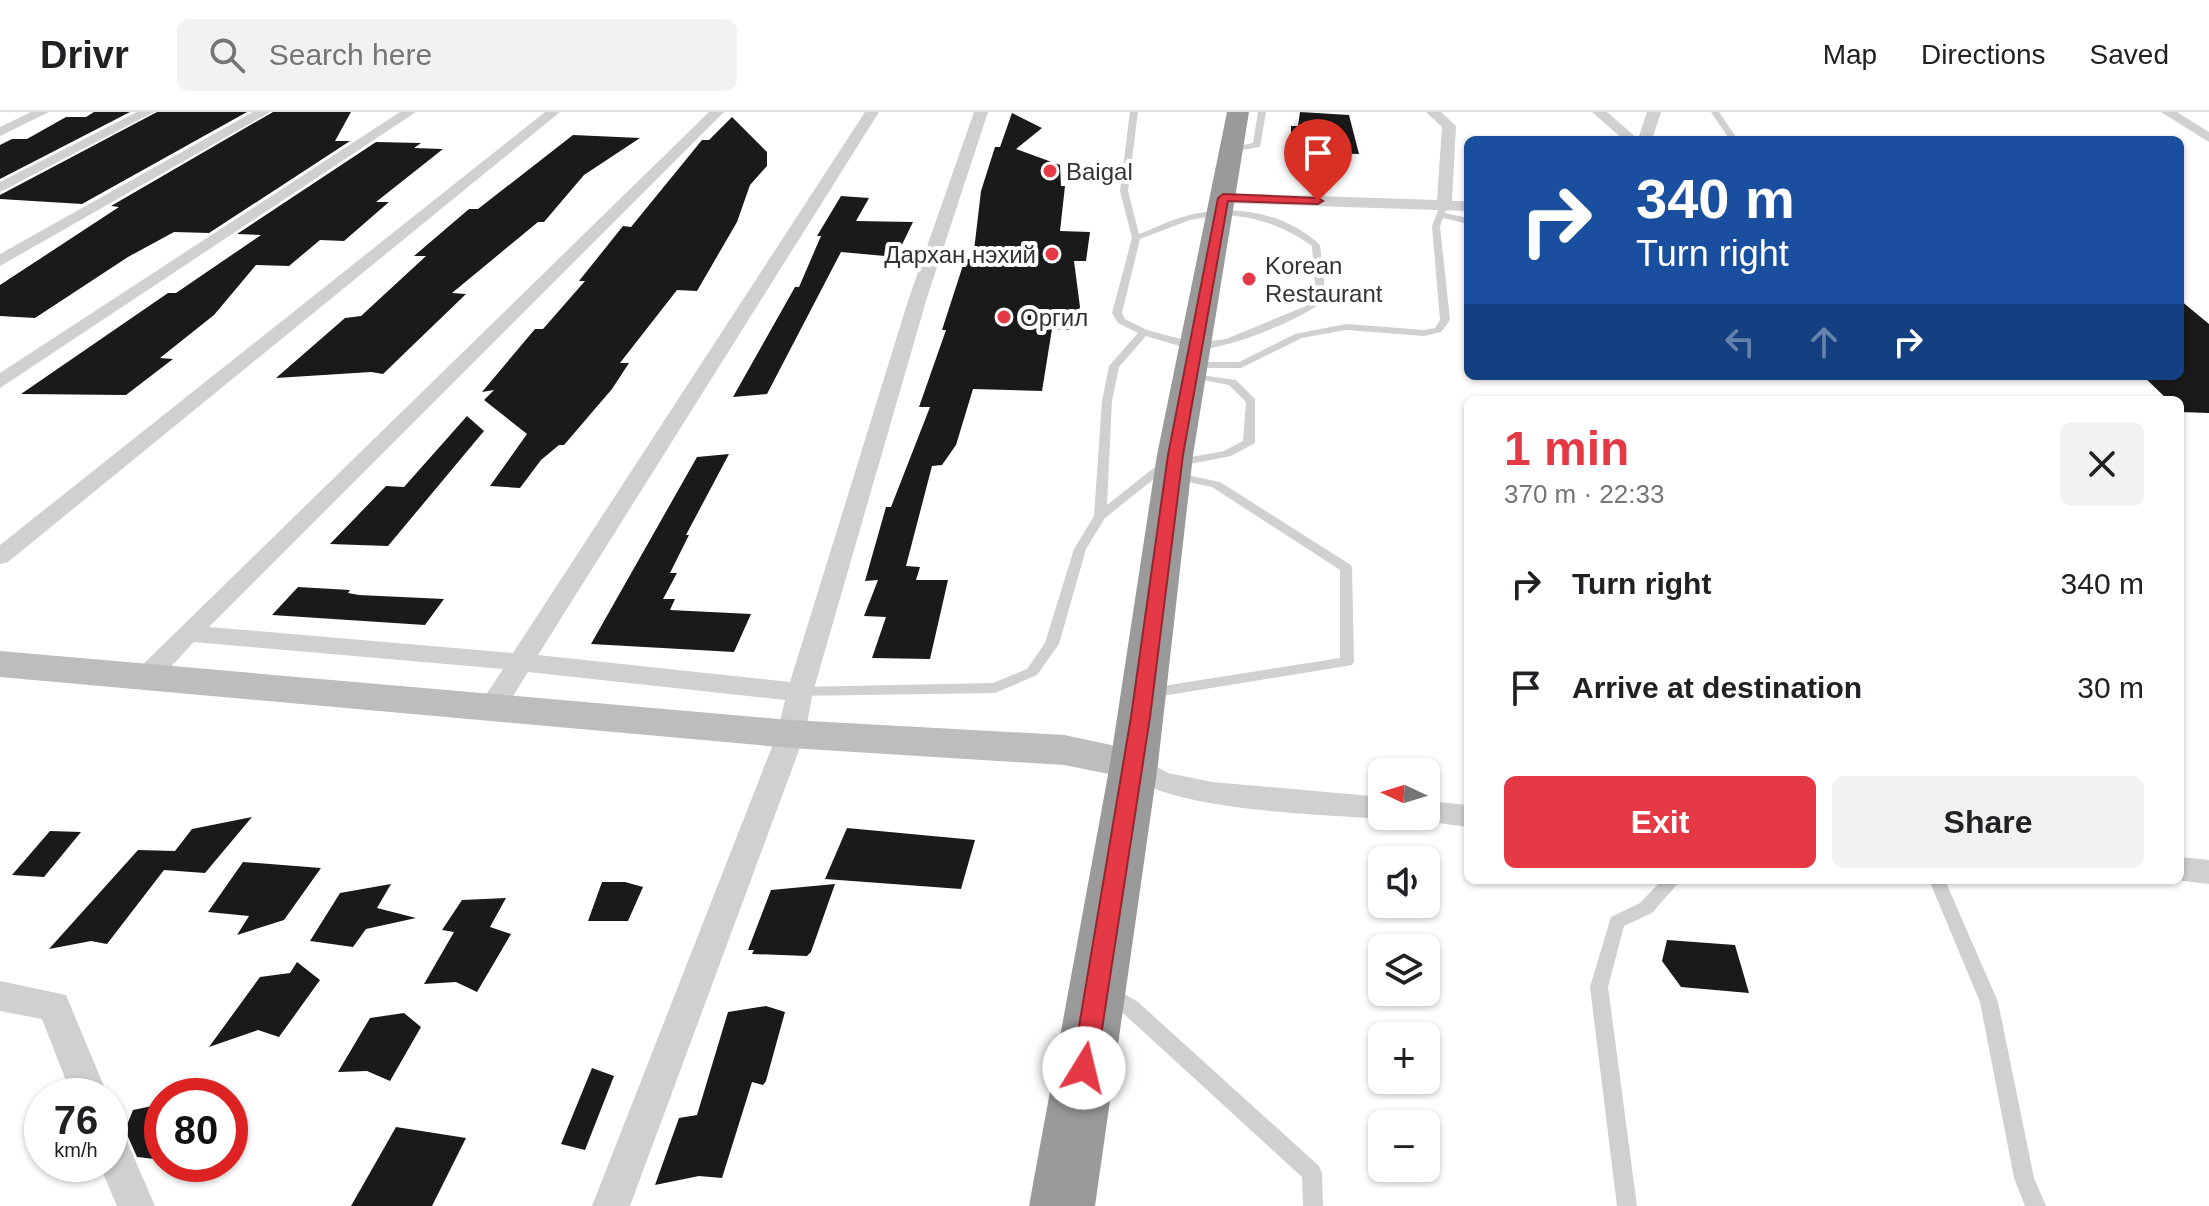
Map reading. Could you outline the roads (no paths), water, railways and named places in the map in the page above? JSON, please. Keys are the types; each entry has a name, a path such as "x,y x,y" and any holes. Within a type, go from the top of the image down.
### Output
{"highway":[{"path":"1062,1206 1134,764 1174,465 1222,205 1246,125"}],"street":[{"path":"0,132 42,112"},
{"path":"0,188 147,112"},
{"path":"0,261 263,112"},
{"path":"0,382 409,112"},
{"path":"0,557 553,112"},
{"path":"144,676 717,112"},
{"path":"492,707 872,112"},
{"path":"611,1206 791,734 800,692 917,301 981,112"},
{"path":"1433,112 1449,126 1443,210"},
{"path":"1599,112 1627,136"},
{"path":"1646,136 1654,112"},
{"path":"2168,112 2209,138"},
{"path":"1222,205 1443,210 1464,207"},
{"path":"187,633 521,662 800,692"},
{"path":"0,664 791,734 1064,750 1134,764 1160,782 1212,793 1368,807"},
{"path":"1440,813 1464,816"},
{"path":"2184,869 2209,872"},
{"path":"0,996 54,1006 83,1078"},
{"path":"126,1182 136,1206"}],"lane":[{"path":"800,692 995,688 1032,672 1052,644 1080,549 1100,516 1174,465 1227,454 1249,443 1251,401 1232,382 1121,321 1117,313 1136,238 1124,191 1134,112"},
{"path":"1715,112 1731,136"},
{"path":"1136,238 1222,205 1252,212 1303,235 1316,245 1321,299 1309,308 1228,342 1193,362"},
{"path":"1193,362 1241,365 1299,336 1346,327 1424,333 1438,330 1445,320 1436,226 1443,210 1464,219"},
{"path":"1100,516 1107,401 1114,366 1144,332"},
{"path":"1144,694 1347,662 1346,568 1216,484 1174,465"},
{"path":"1627,1206 1599,987 1617,922 1646,908 1669,884"},
{"path":"1939,884 1989,1002 2024,1178 2036,1206"},
{"path":"1097,985 1131,1008 1312,1173 1313,1206"}],"place":[{"name":"Baigal","path":"1050,171"},
{"name":"Дархан нэхий","path":"1052,254"},
{"name":"Korean Restaurant","path":"1249,279"},
{"name":"Оргил","path":"1004,317"}]}
